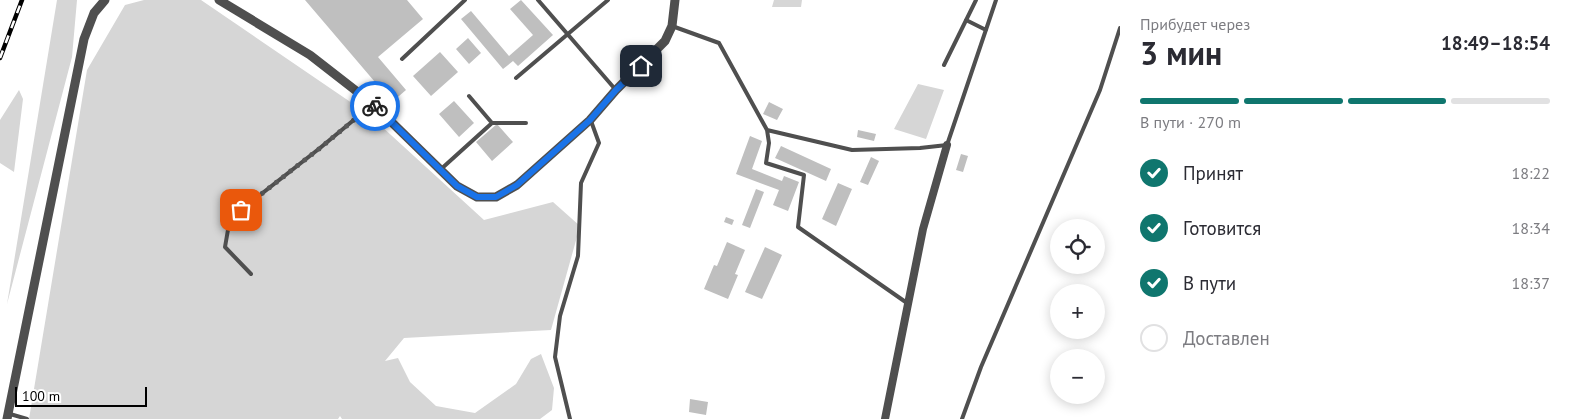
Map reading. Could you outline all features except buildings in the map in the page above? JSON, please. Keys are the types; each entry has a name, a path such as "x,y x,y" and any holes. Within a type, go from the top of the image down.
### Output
{"street":[{"path":"7,416 84,39 94,13 105,0"},
{"path":"219,0 310,55 373,104 457,186 477,197 496,197 517,185 590,120 616,90 665,41 672,26 675,0"},
{"path":"885,419 923,229 947,145"}],"lane":[{"path":"402,60 465,0"},
{"path":"538,0 616,90"},
{"path":"516,78 608,0"},
{"path":"944,65 976,0"},
{"path":"767,130 852,150 920,148 947,145 996,0"},
{"path":"966,20 986,30"},
{"path":"672,26 719,43 767,130 769,143 766,163 804,175 798,227 908,303"},
{"path":"962,419 985,358 1100,90 1120,28"},
{"path":"469,96 492,123"},
{"path":"251,274 225,247 229,224 241,210 373,104"},
{"path":"570,419 555,357 560,316 578,256 581,183 599,143 590,120"},
{"path":"440,170 492,123 526,123"},
{"path":"7,416 27,419"}],"shaded area":[{"path":"57,0 77,0 72,57 7,304"},
{"path":"144,0 201,0 368,114 484,220 553,202 580,226 551,330 404,338 385,361 398,358 410,382 436,406 475,413 516,384 531,359 541,354 554,388 552,410 540,419 342,419 340,416 338,419 29,419 87,70 125,5"},
{"path":"774,0 802,0 801,7 772,7"},
{"path":"918,84 944,90 926,139 894,129"},
{"path":"19,90 23,99 14,172 0,163 0,120"}],"railway":[{"path":"0,58 22,0"}],"way so far":[{"path":"241,210 373,104 375,106"}],"route":[{"path":"375,106 457,186 477,197 496,197 517,185 590,120 616,90 641,66"}]}
